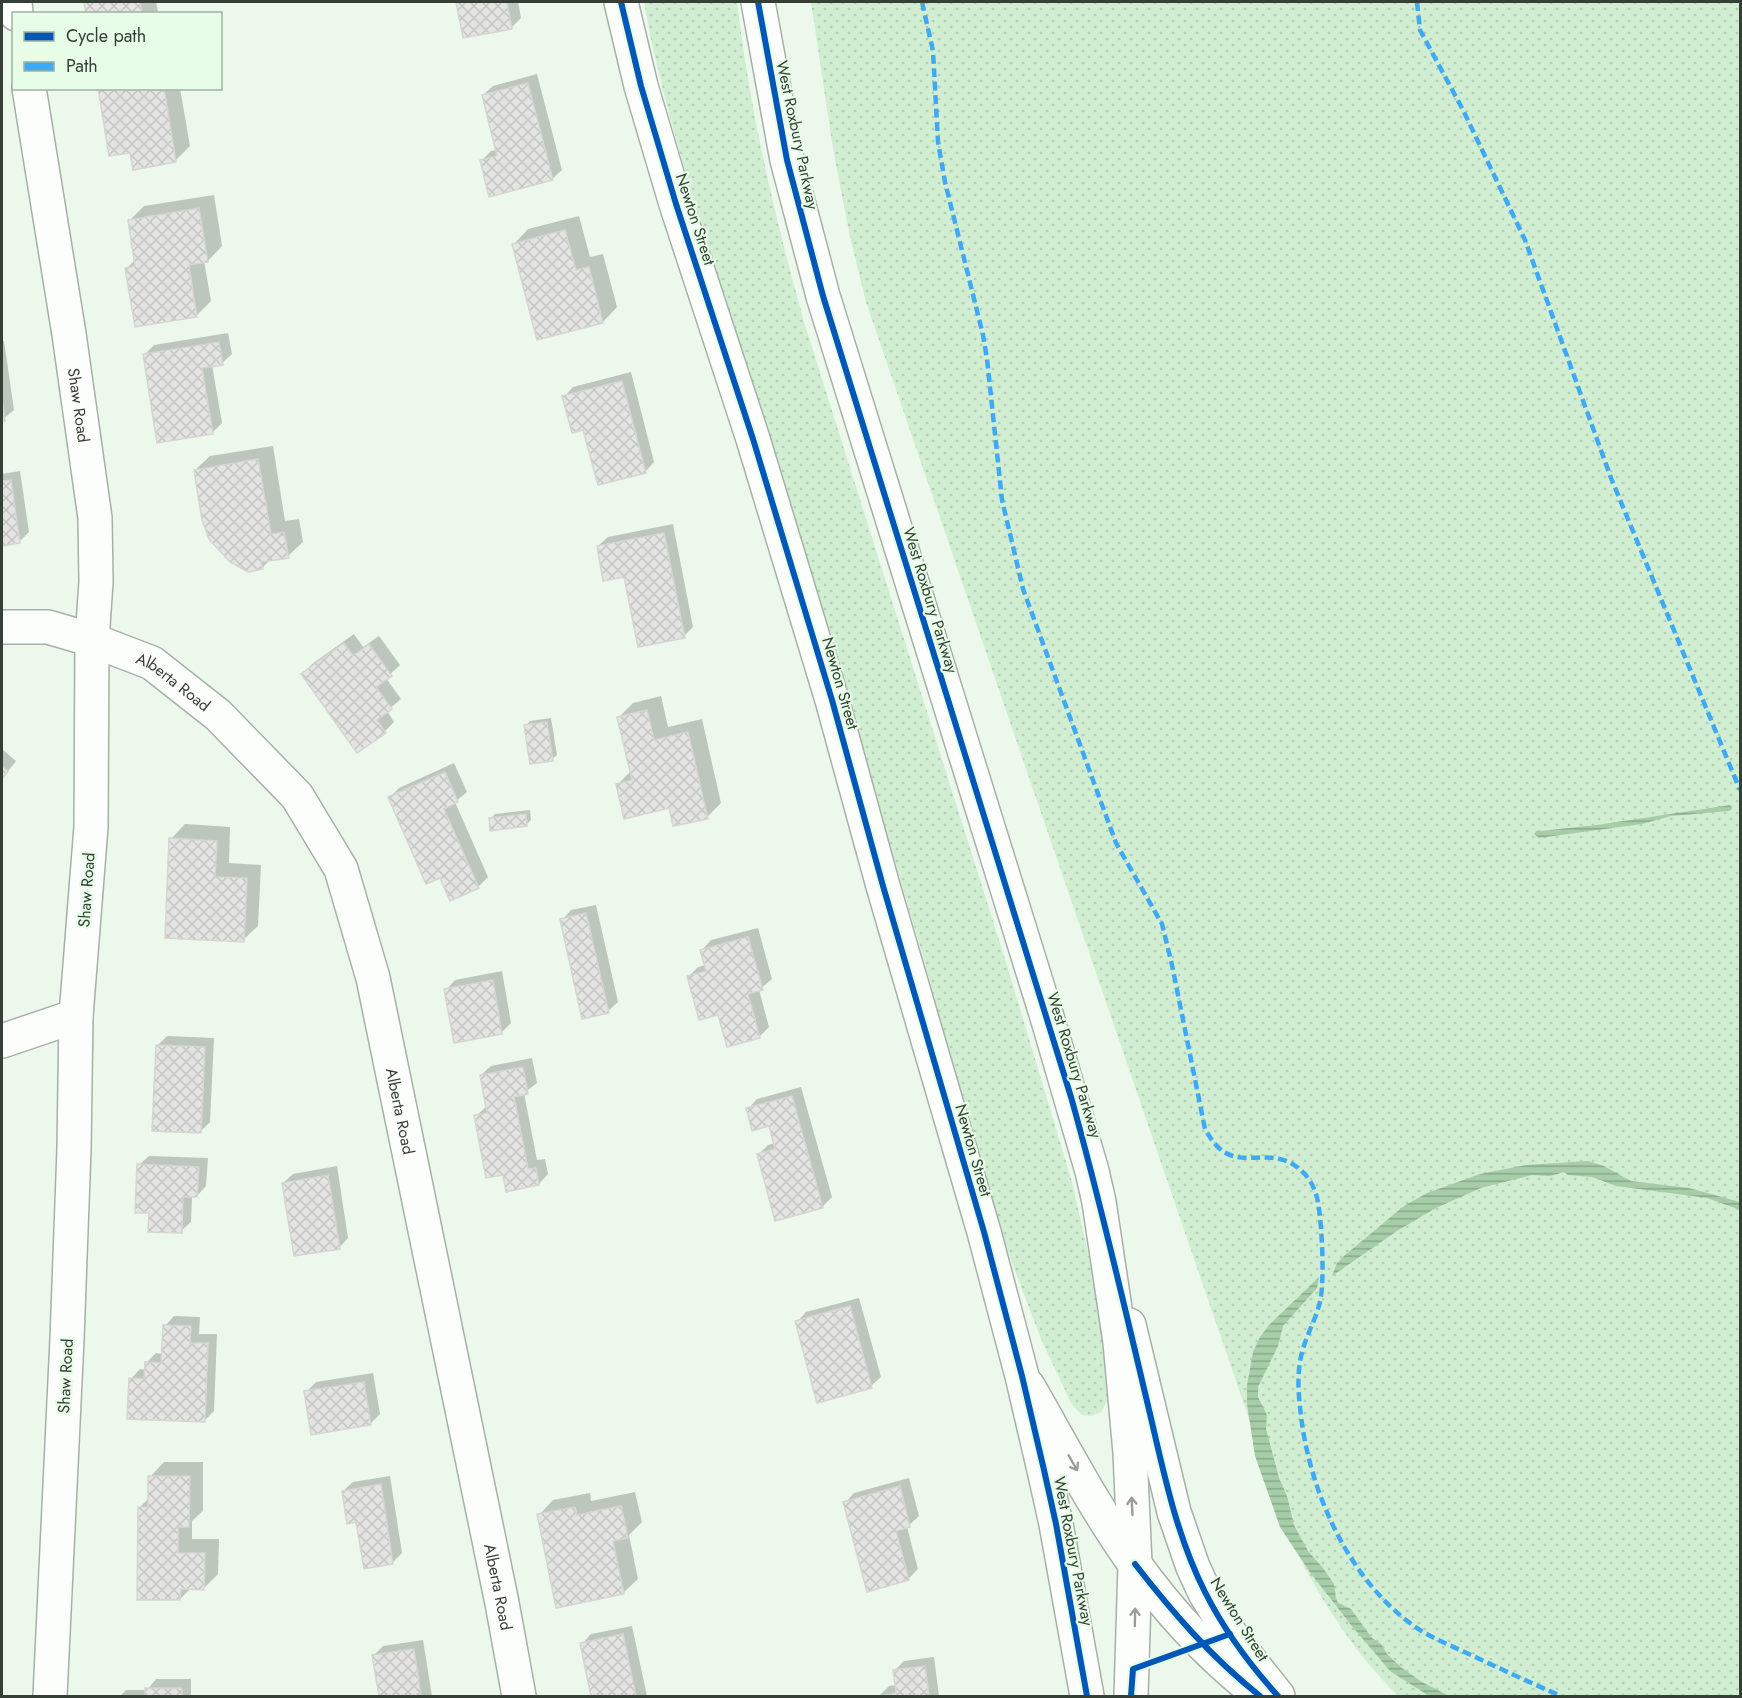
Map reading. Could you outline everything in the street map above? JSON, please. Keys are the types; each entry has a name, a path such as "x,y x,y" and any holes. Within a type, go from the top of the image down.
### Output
{"main road":[{"name":"Newton Street","path":"621,2 641,86 676,204 753,439 832,700 883,886 984,1232 1022,1376 1101,1512 1135,1564 1201,1644 1232,1674 1260,1696"},
{"name":"West Roxbury Parkway","path":"758,2 787,160 823,296 1047,1017 1099,1202 1121,1352 1129,1443 1135,1564 1131,1696"},
{"name":"Shaw Road","path":"29,90 69,334 95,518 96,582 92,640 91,827 76,1016 67,1339 50,1696"},
{"name":"Alberta Road","path":"2,627 48,627 92,640 152,663 218,715 297,796 341,869 373,978 519,1696"},
{"path":"2,1041 76,1016"},
{"name":"Newton Street","path":"1099,1202 1182,1537 1205,1593 1219,1618 1251,1664 1278,1696"},
{"name":"West Roxbury Parkway","path":"1022,1376 1056,1524 1087,1696"}],"shaded area":[{"path":"644,2 737,2 749,84 765,165 805,325 1005,959 1072,1182 1091,1266 1105,1350 1108,1400 1101,1412 1092,1416 1082,1415 1072,1405 1041,1339 1012,1263 987,1186 920,946 829,637 683,163 656,63"},
{"path":"811,2 1740,2 1740,1696 1398,1696 1350,1640 1310,1578 1288,1533 866,302 850,237 833,149"},
{"path":"1730,805 1732,809 1729,811 1671,816 1642,824 1539,838 1534,834 1536,831 1597,825"},
{"path":"1588,1161 1604,1166 1631,1181 1689,1188 1740,1202 1740,1210 1707,1198 1616,1186 1592,1177 1568,1175 1564,1172 1550,1176 1532,1175 1481,1188 1436,1208 1397,1231 1332,1276 1337,1263 1345,1255 1404,1206 1427,1193 1480,1174 1526,1165"},
{"path":"1319,1277 1317,1288 1283,1326 1278,1346 1258,1387 1258,1397 1267,1415 1266,1429 1279,1478 1287,1496 1294,1525 1308,1551 1334,1584 1338,1603 1351,1609 1372,1638 1381,1644 1387,1654 1402,1668 1449,1696 1429,1696 1390,1671 1351,1625 1309,1571 1280,1527 1255,1456 1247,1404 1247,1385 1253,1352 1269,1325"}],"building":[{"path":"84,2 140,2 142,12 86,12"},
{"path":"456,2 507,2 512,29 463,38"},
{"path":"528,83 553,180 489,197 480,160 497,156 482,95"},
{"path":"98,90 164,90 176,162 133,170 130,153 109,156"},
{"path":"199,208 208,262 189,265 197,317 135,327 125,268 135,266 128,220"},
{"path":"565,230 576,270 589,267 603,323 537,340 512,244"},
{"path":"219,342 223,365 202,368 213,434 157,443 143,354"},
{"path":"622,381 646,473 598,485 583,430 572,433 562,396"},
{"path":"2,397 5,421 2,421"},
{"path":"258,459 271,534 284,532 289,558 261,562 263,569 248,572 230,562 209,539 202,520 194,470"},
{"path":"11,480 20,543 2,546 2,481"},
{"path":"664,533 685,638 638,647 624,577 603,581 597,546"},
{"path":"344,643 353,656 369,644 392,676 376,687 392,709 377,720 386,733 357,753 301,674"},
{"path":"647,710 654,740 688,732 708,819 673,826 669,808 624,819 616,784 632,780 617,717"},
{"path":"547,722 553,761 530,764 524,725"},
{"path":"2,766 8,771 2,779"},
{"path":"445,772 458,802 444,809 479,888 450,901 440,878 426,884 388,797"},
{"path":"526,814 527,826 490,831 489,818"},
{"path":"169,838 217,841 215,877 247,878 244,942 165,938"},
{"path":"586,913 609,1013 582,1019 560,919"},
{"path":"748,937 763,990 748,994 760,1038 727,1047 718,1015 699,1020 687,976 706,971 700,950"},
{"path":"493,980 502,1034 454,1043 444,989"},
{"path":"156,1045 205,1047 201,1133 152,1131"},
{"path":"523,1067 528,1094 514,1097 528,1169 536,1168 539,1185 506,1192 503,1175 486,1178 474,1115 487,1113 480,1075"},
{"path":"792,1096 823,1208 775,1221 757,1154 775,1149 769,1126 752,1131 746,1108"},
{"path":"137,1164 199,1167 197,1197 183,1197 182,1233 148,1232 149,1213 135,1213"},
{"path":"328,1175 340,1249 294,1256 282,1183"},
{"path":"850,1306 872,1388 817,1403 795,1321"},
{"path":"163,1325 191,1326 190,1343 208,1343 205,1422 127,1419 129,1378 144,1379 145,1362 161,1363"},
{"path":"364,1382 371,1425 311,1435 304,1391"},
{"path":"148,1476 190,1476 189,1527 178,1527 178,1553 205,1553 204,1590 181,1589 180,1600 137,1600 138,1507 148,1507"},
{"path":"381,1484 393,1564 364,1569 356,1522 347,1524 342,1491"},
{"path":"900,1486 910,1527 896,1531 909,1580 867,1592 843,1502"},
{"path":"621,1506 628,1538 613,1541 624,1594 556,1608 537,1514 575,1507 577,1515"},
{"path":"623,1634 636,1696 591,1696 580,1643"},
{"path":"414,1649 421,1696 379,1696 372,1655"},
{"path":"925,1666 929,1696 878,1696 896,1693 893,1670"},
{"path":"145,1688 182,1688 182,1696 145,1696"}],"marked path":[{"path":"922,2 933,51 938,142 945,182 983,335 1002,500 1023,589 1116,843 1162,924 1205,1129 1216,1146 1228,1154 1243,1158 1281,1159 1294,1165 1310,1181 1316,1194 1321,1231 1322,1293 1302,1354 1299,1389 1306,1445 1323,1503 1336,1531 1368,1582 1410,1623 1439,1640 1561,1696"},
{"path":"1417,2 1420,30 1463,110 1525,240 1611,478 1740,790"}],"cycle path":[{"path":"621,2 641,86 676,204 753,439 832,700 883,886 984,1232 1022,1376 1056,1524 1087,1696"},
{"path":"758,2 787,160 823,296 1071,1097 1101,1209 1177,1521 1194,1569 1220,1620 1257,1672 1278,1696"},
{"path":"1135,1564 1194,1634 1260,1696"},
{"path":"1131,1696 1133,1669 1230,1634"}]}
